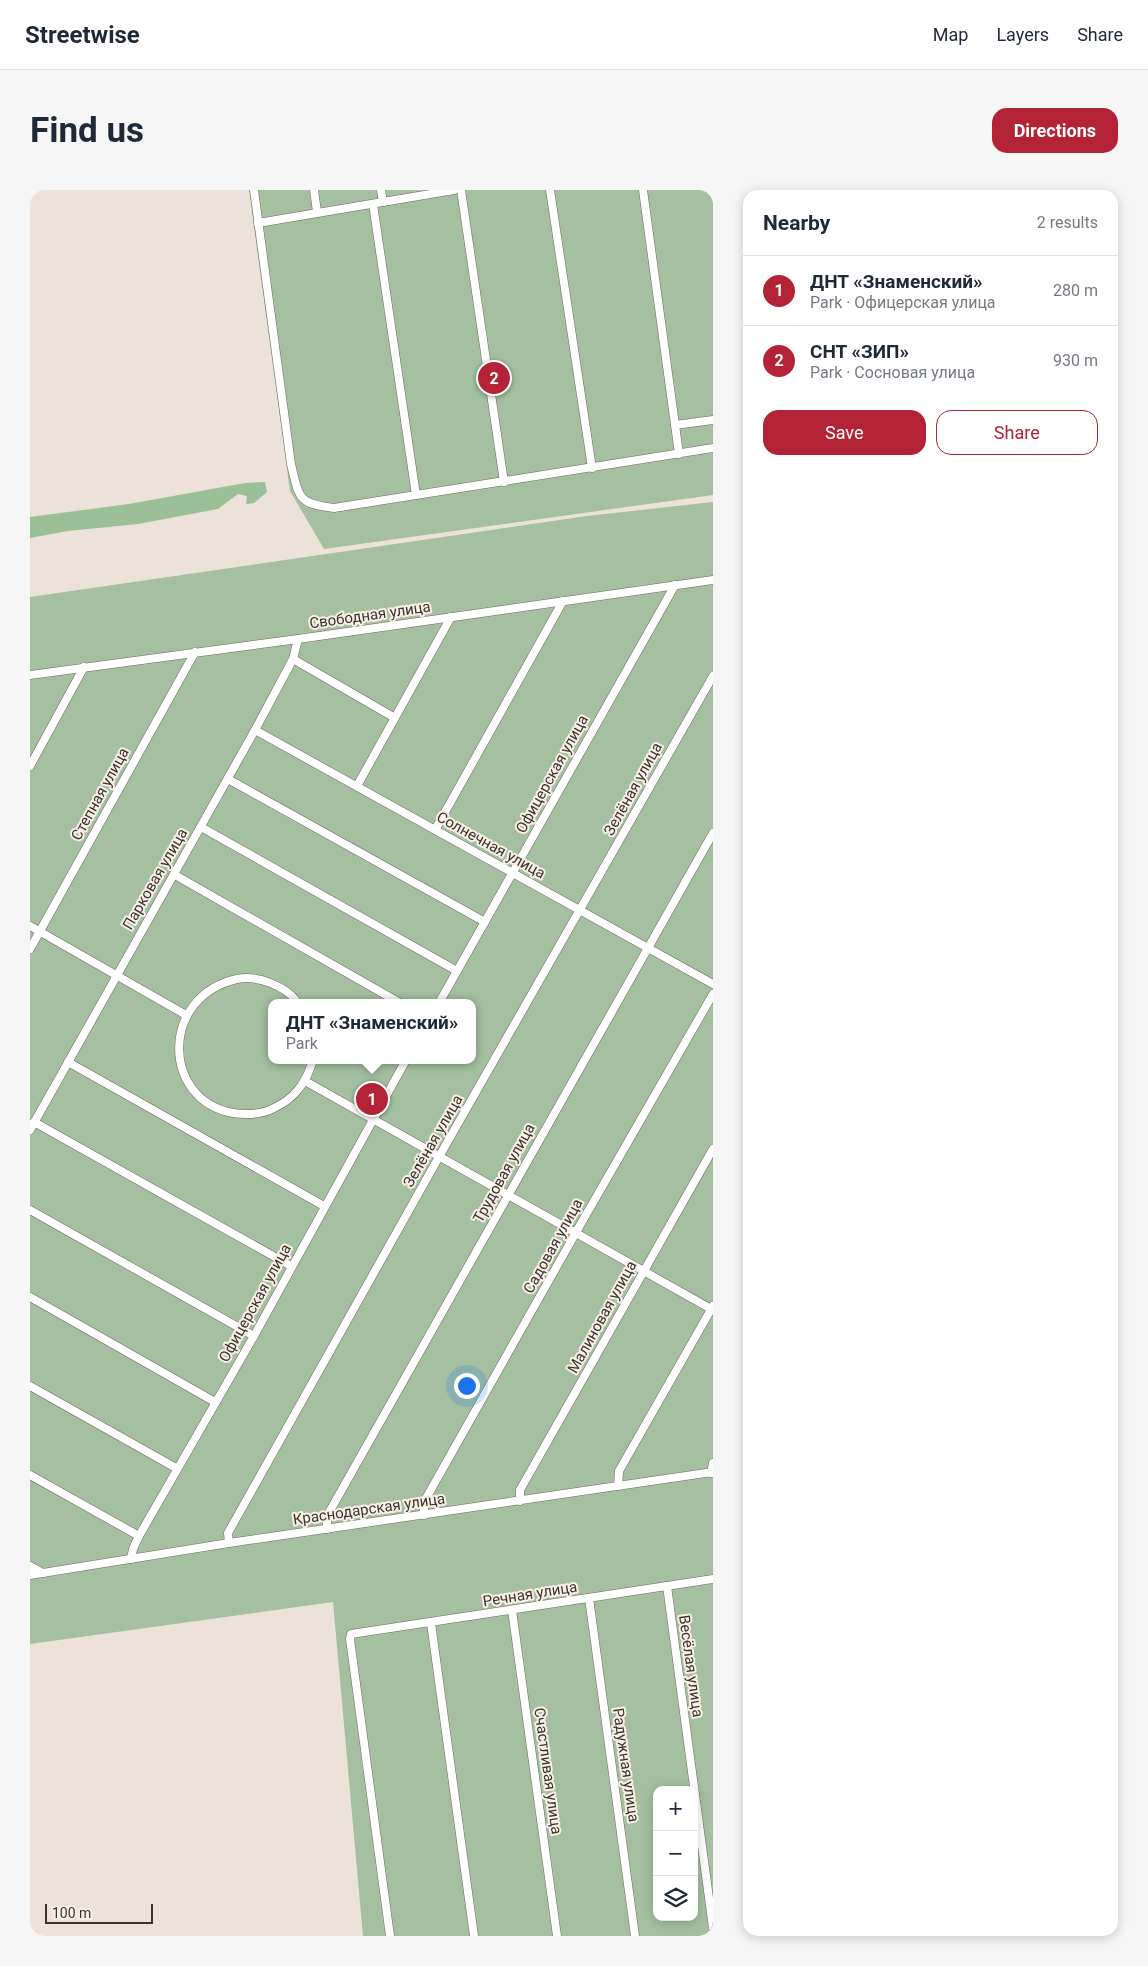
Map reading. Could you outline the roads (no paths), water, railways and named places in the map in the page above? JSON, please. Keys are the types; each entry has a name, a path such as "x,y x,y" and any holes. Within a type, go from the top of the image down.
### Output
{"street":[{"path":"254,190 291,464 298,493 312,506 334,508 713,448"},
{"path":"314,190 317,212"},
{"path":"381,190 383,202"},
{"path":"258,223 448,190"},
{"path":"461,190 504,482"},
{"path":"550,190 592,468"},
{"path":"643,190 679,454"},
{"path":"373,204 416,495"},
{"path":"675,425 713,420"},
{"name":"Свободная улица","path":"30,675 298,640 713,580"},
{"name":"Офицерская улица","path":"441,999 675,585"},
{"path":"435,830 563,601"},
{"path":"358,786 450,617"},
{"name":"Парковая улица","path":"30,1130 116,974 175,875 228,780 293,659 298,640"},
{"name":"Степная улица","path":"30,949 195,652"},
{"path":"293,659 395,718"},
{"path":"30,766 84,667"},
{"name":"Зелёная улица","path":"229,1543 228,1533 440,1155 713,676"},
{"name":"Солнечная улица","path":"255,730 713,984"},
{"path":"228,780 485,922"},
{"path":"201,827 456,970"},
{"name":"Трудовая улица","path":"327,1529 327,1516 506,1196 713,833"},
{"path":"175,875 393,999"},
{"path":"30,926 186,1015"},
{"path":"293,999 279,987 260,980 240,978 220,983 202,994 186,1015 178,1043 181,1065 190,1084 204,1100 224,1111 245,1115 267,1112 286,1102 305,1081 311,1064"},
{"name":"Садовая улица","path":"424,1515 424,1502 713,994"},
{"path":"68,1062 324,1206"},
{"name":"Офицерская улица","path":"131,1560 138,1536 254,1336 404,1064"},
{"path":"305,1081 440,1155 506,1196 712,1308 619,1471 618,1486"},
{"path":"34,1122 291,1266"},
{"name":"Малиновая улица","path":"520,1501 520,1490 713,1149"},
{"path":"30,1210 254,1336"},
{"path":"30,1297 215,1402"},
{"path":"30,1386 176,1468"},
{"path":"712,1473 713,1462"},
{"name":"Краснодарская улица","path":"30,1575 229,1543 712,1473"},
{"path":"30,1476 138,1536"},
{"path":"30,1566 43,1573"},
{"name":"Речная улица","path":"390,1936 350,1640 351,1634 713,1579"},
{"name":"Весёлая улица","path":"667,1586 713,1928"},
{"name":"Радужная улица","path":"589,1598 636,1936"},
{"name":"Счастливая улица","path":"512,1610 557,1936"},
{"path":"431,1623 474,1936"}],"place":[{"name":"СНТ «ЗИП»","path":"494,378"},
{"name":"ДНТ «Знаменский»","path":"372,1099"}]}
